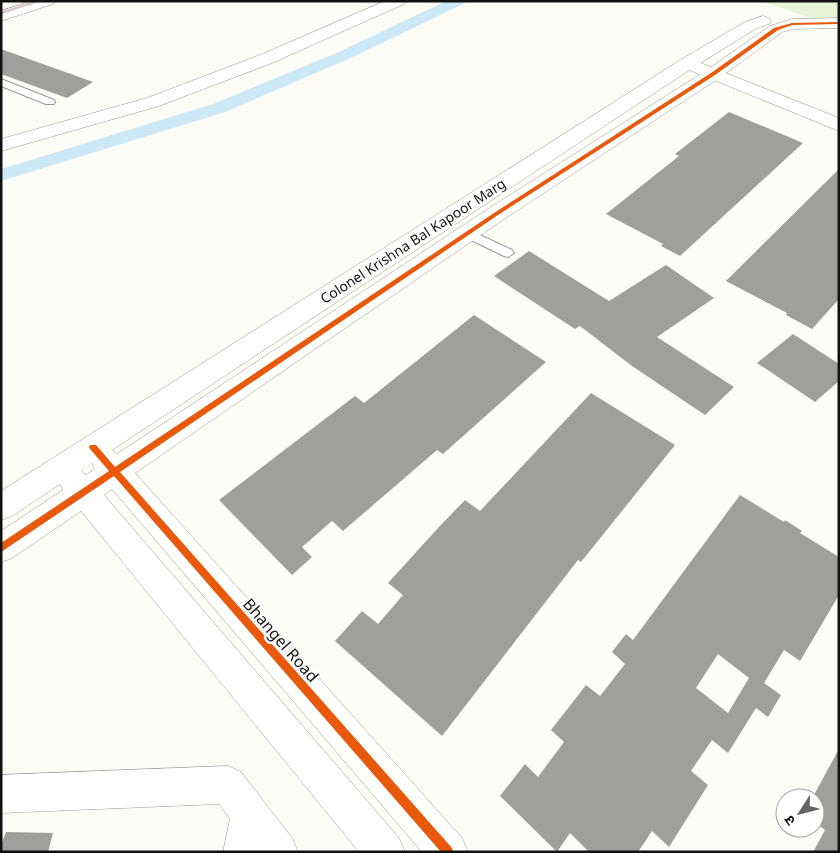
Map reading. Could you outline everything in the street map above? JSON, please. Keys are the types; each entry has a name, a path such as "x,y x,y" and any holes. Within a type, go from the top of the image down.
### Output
{"street":[{"path":"1,4 11,1"},
{"path":"1,145 154,102 266,59 399,1"},
{"path":"1,16 44,2"},
{"name":"Colonel Krishna Bal Kapoor Marg","path":"1,507 688,63 751,25 788,16 839,15"},
{"path":"1,548 467,233 713,74 776,29 792,24 839,23"},
{"path":"688,63 839,125"},
{"name":"Bhangel Road","path":"93,447 448,852"},
{"path":"62,467 385,852"},
{"path":"1,794 228,785 278,852"},
{"path":"243,852 250,814"}],"lane":[{"path":"1,82 50,102"},
{"path":"467,233 508,253"}],"green space":[{"path":"762,1 839,1 839,28"}],"building":[{"path":"1,49 93,82 67,98 1,74"},
{"path":"729,112 803,143 680,256 661,246 663,244 606,214 679,156 675,154"},
{"path":"839,169 839,299 812,329 786,315 787,313 726,281"},
{"path":"529,251 609,301 666,265 714,298 657,337 734,387 705,415 632,366 580,326 575,329 494,276"},
{"path":"474,315 546,362 443,454 437,450 343,531 332,521 302,547 312,557 292,575 219,500 355,396 364,403"},
{"path":"793,334 839,364 839,381 815,402 757,363"},
{"path":"591,393 675,445 581,562 578,560 442,736 335,641 362,611 378,624 403,595 388,583 438,528 465,500 480,511"},
{"path":"740,495 784,522 785,520 802,531 800,533 839,557 839,595 800,661 784,650 764,683 781,695 768,717 756,708 728,753 712,740 691,771 708,785 669,847 652,831 638,852 589,852 570,833 557,852 500,796 525,764 538,777 564,742 551,730 586,685 600,696 625,664 612,652 626,634 633,640","holes":["718,654 749,678 728,713 696,688"]},
{"path":"839,749 839,852 813,852 821,838 825,838 825,788 818,788"},
{"path":"6,832 53,833 48,852 1,852 1,845"}],"waterway":[{"path":"1,175 219,108 347,54 458,1"}],"railway":[{"path":"1,13 38,1"}],"cycle path":[{"path":"1,548 496,214 713,74 776,29 792,24 839,23"},
{"path":"93,447 448,852"}]}
